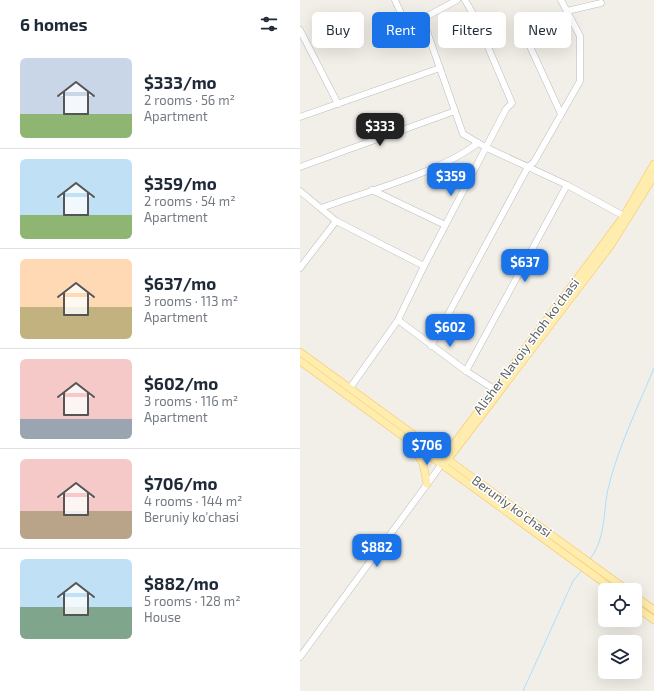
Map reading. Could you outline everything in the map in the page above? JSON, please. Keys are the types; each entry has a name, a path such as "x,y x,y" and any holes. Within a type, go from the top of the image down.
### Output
{"main road":[{"name":"Alisher Navoiy shoh ko'chasi","path":"443,463 494,389 624,216 654,164"},
{"name":"Alisher Navoiy shoh ko'chasi","path":"443,463 611,245 654,176"},
{"name":"Beruniy ko'chasi","path":"300,352 350,388 443,463"},
{"name":"Beruniy ko'chasi","path":"300,361 407,440 443,463 597,573 615,583"},
{"path":"407,440 423,463 427,484"},
{"name":"Beruniy ko'chasi","path":"597,573 607,583"},
{"path":"642,601 654,610"},
{"path":"642,611 654,620"}],"street":[{"path":"395,0 400,12"},
{"path":"430,16 457,0"},
{"path":"350,388 398,320 445,225 487,148 506,109 511,105 512,99 476,19 465,0"},
{"path":"561,0 567,12 601,3"},
{"path":"431,346 528,167 534,162 580,80 580,36 571,19"},
{"path":"300,30 338,104"},
{"path":"430,40 463,134 487,148 567,186 624,216"},
{"path":"531,48 561,114"},
{"path":"300,117 440,68"},
{"path":"300,167 455,110"},
{"path":"320,208 434,167 470,149 478,143"},
{"path":"466,371 567,186"},
{"path":"372,190 445,225"},
{"path":"300,191 336,221 424,266"},
{"path":"300,268 336,221"},
{"path":"398,320 431,346 494,389"},
{"name":"Alisher Navoiy shoh ko'chasi","path":"300,657 443,463"}],"waterway":[{"path":"590,559 599,543 606,498 617,458 654,368"},
{"path":"523,691 573,581 582,570"}]}
